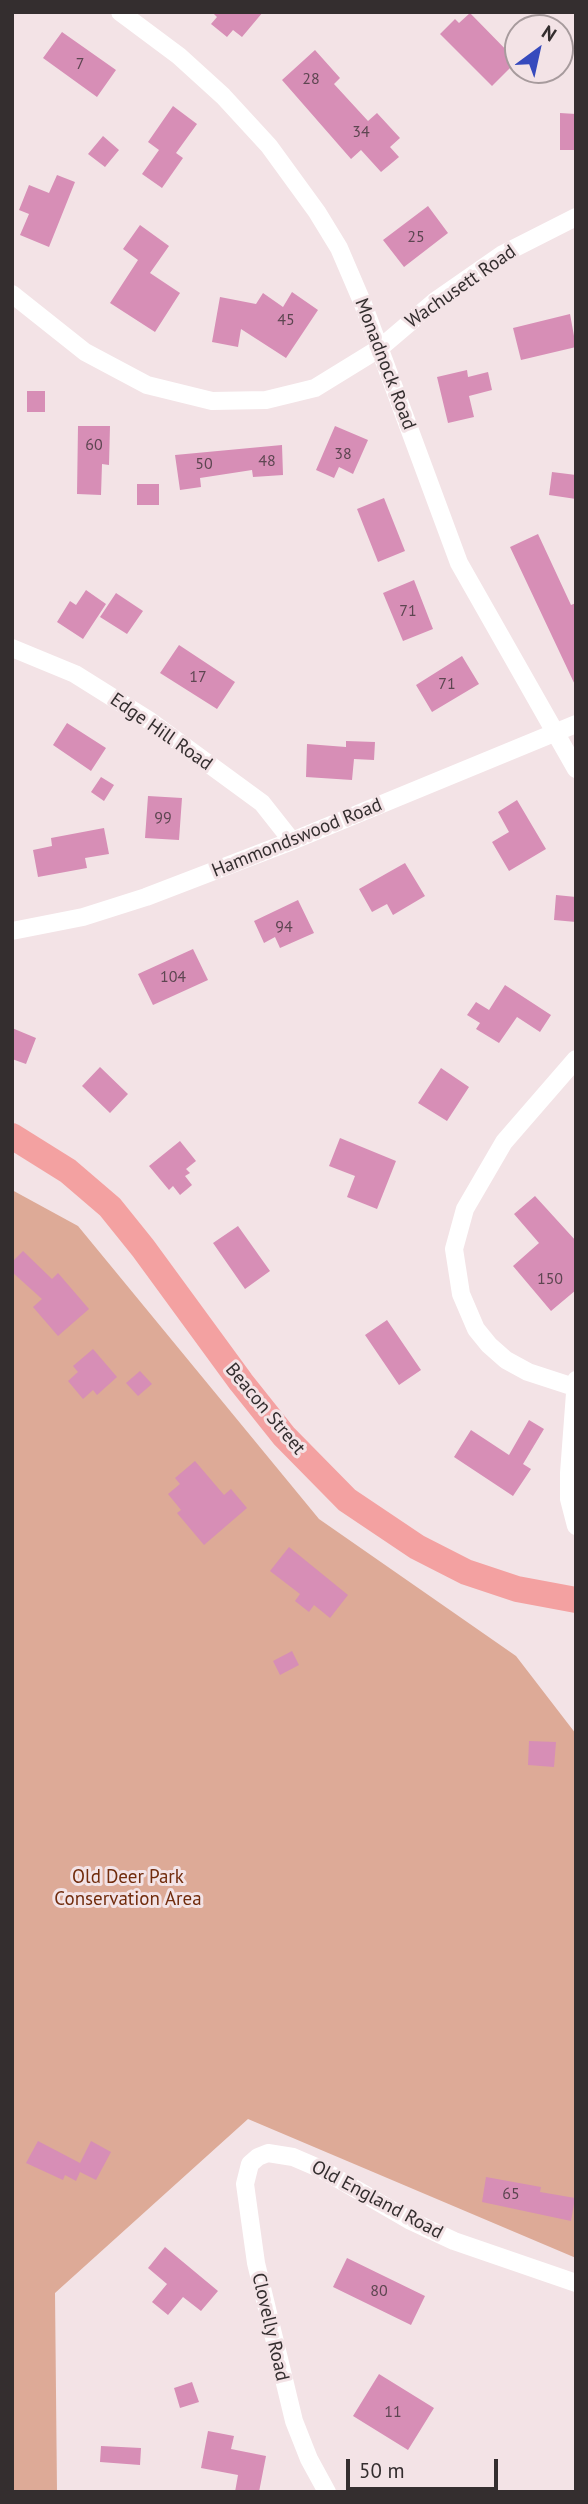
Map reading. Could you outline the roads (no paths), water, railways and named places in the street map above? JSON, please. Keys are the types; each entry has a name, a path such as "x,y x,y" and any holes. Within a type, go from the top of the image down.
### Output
{"main road":[{"name":"Beacon Street","path":"12,1136 68,1171 110,1207 249,1393 284,1436 347,1500 416,1547 466,1572 517,1589 576,1600"}],"street":[{"name":"Monadnock Road","path":"120,12 200,74 270,146 339,248 380,348 459,563 576,769"},
{"name":"Wachusett Road","path":"12,294 85,352 147,385 212,401 266,400 315,388 380,348 434,302 503,254 576,217"},
{"name":"Edge Hill Road","path":"12,648 75,674 150,721 262,803 292,841"},
{"name":"Hammondswood Road","path":"12,931 83,917 146,897 292,841 576,724"},
{"path":"576,1059 504,1142 465,1209 454,1250 461,1294 476,1329 489,1345 506,1360 528,1371 575,1384 569,1499 576,1526"},
{"name":"Old England Road","path":"258,2157 268,2153 293,2157 443,2236 496,2257 576,2283"},
{"name":"Clovelly Road","path":"258,2157 250,2164 245,2184 256,2263 294,2421 309,2459 327,2492"}],"park label":[{"name":"Old Deer Park Conservation Area","path":"128,1889"}]}
